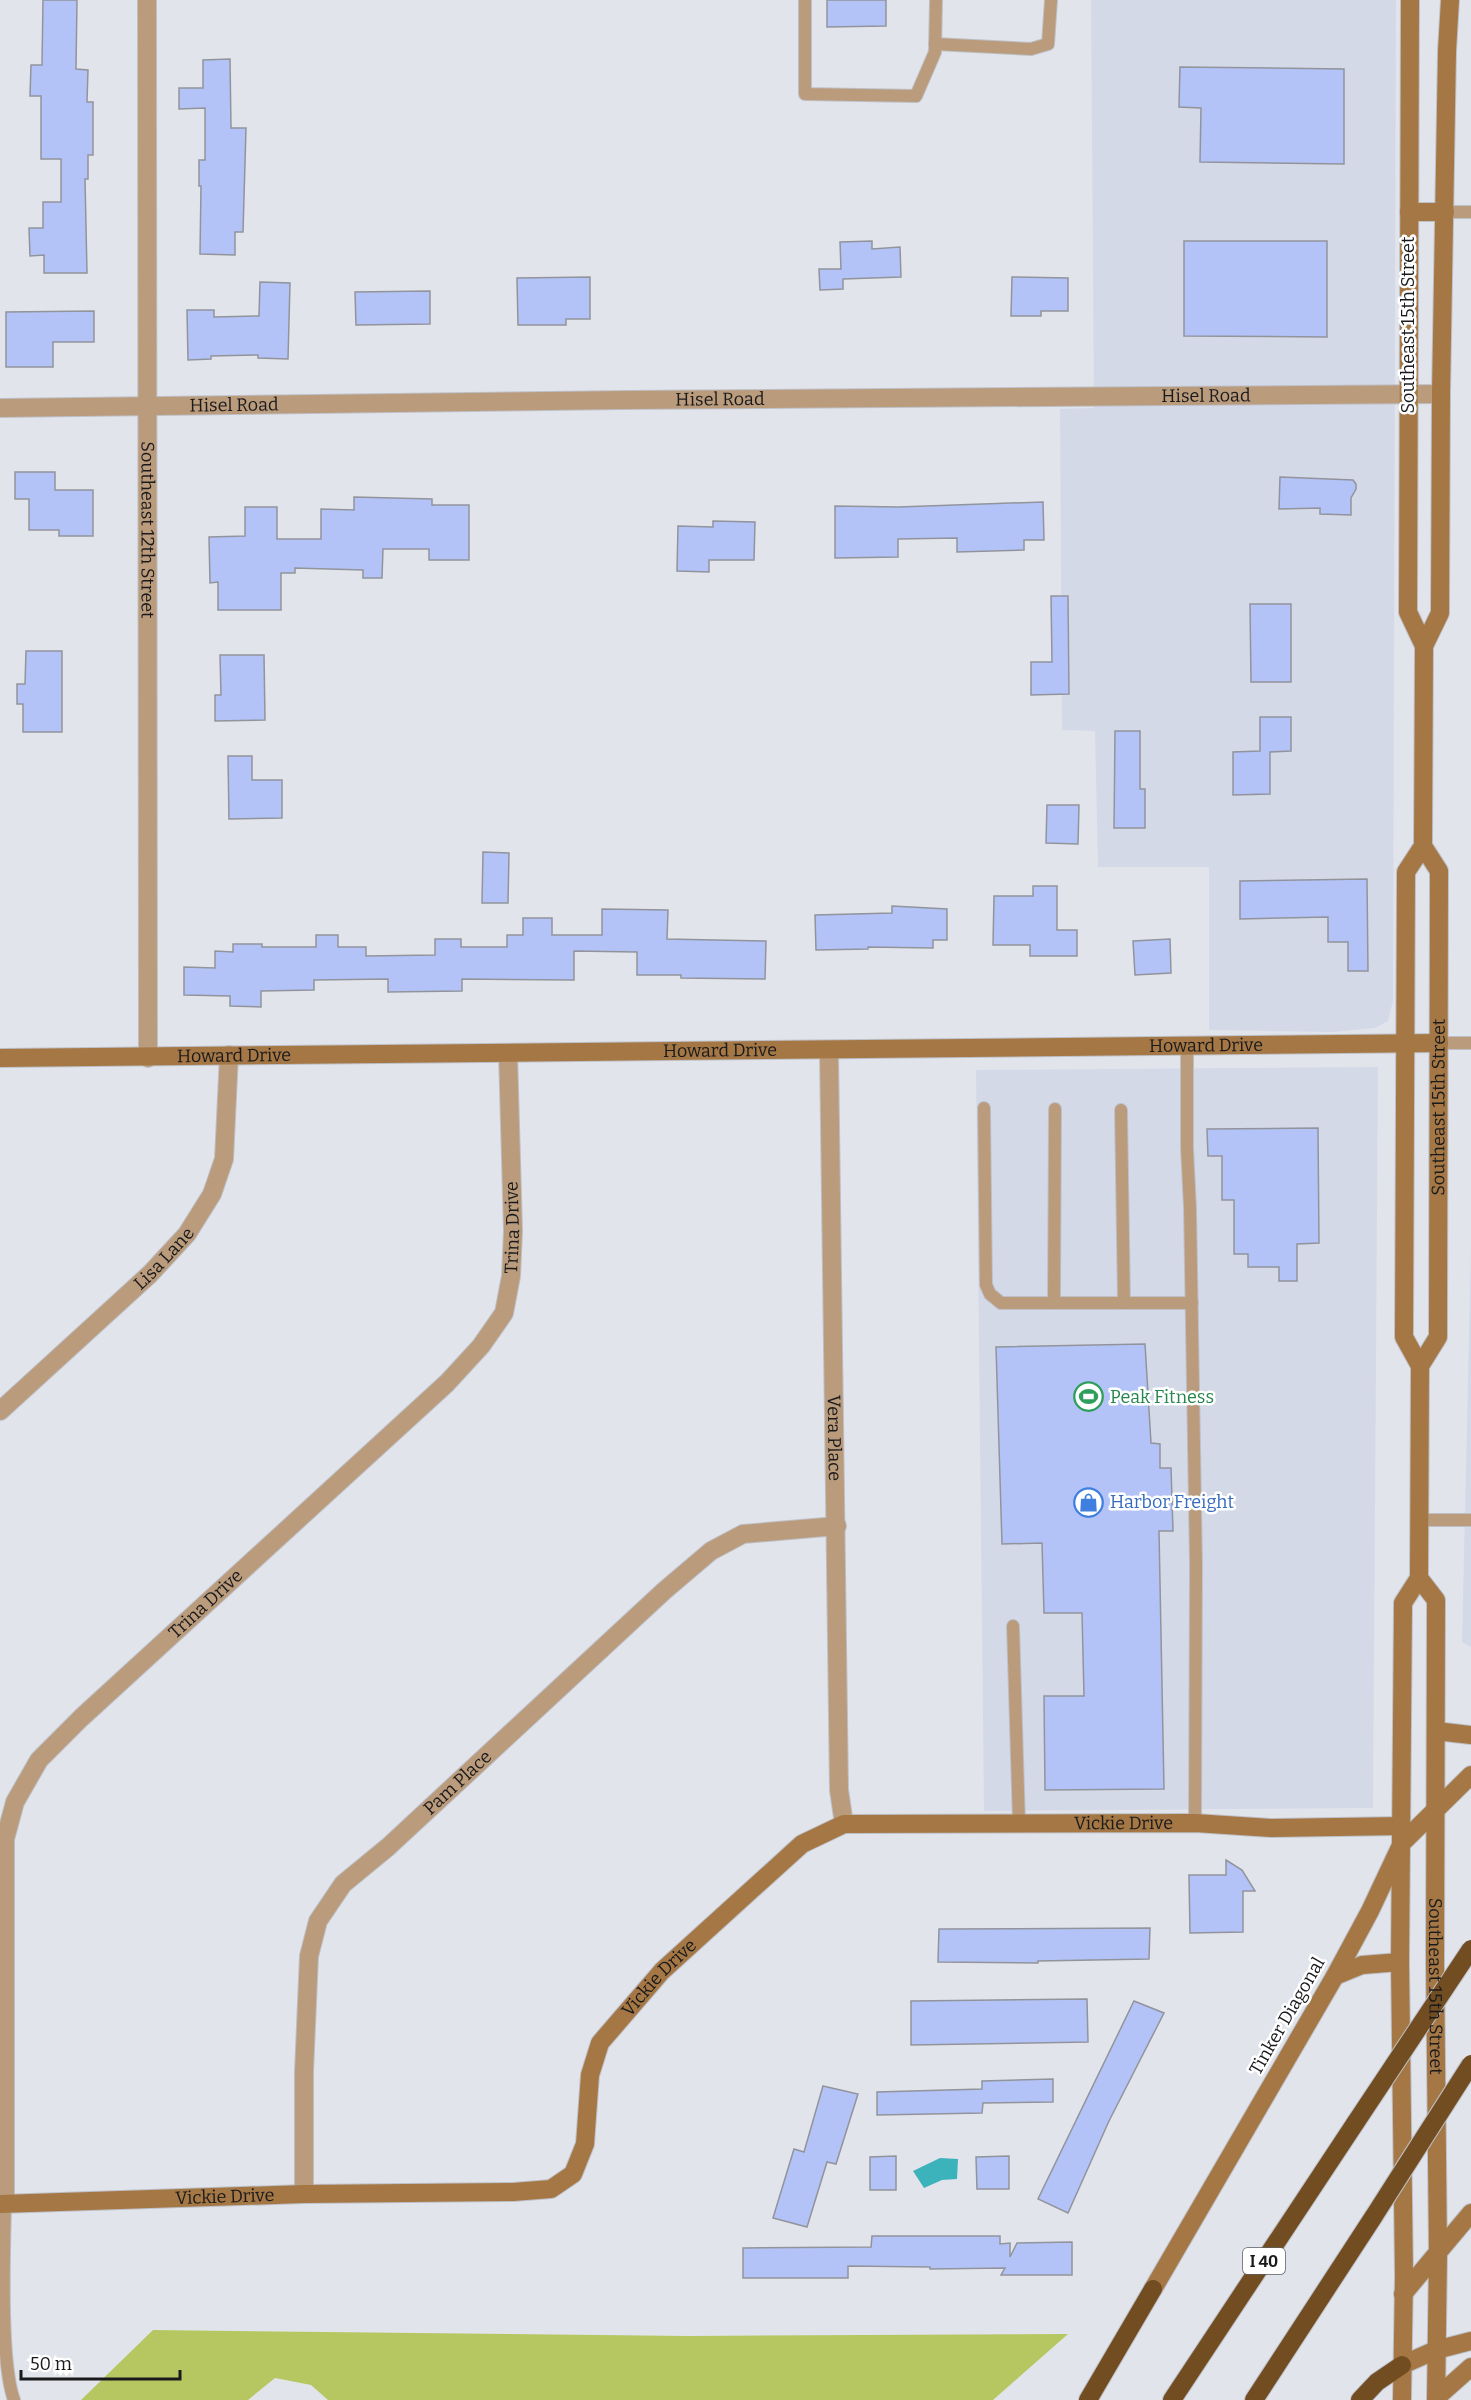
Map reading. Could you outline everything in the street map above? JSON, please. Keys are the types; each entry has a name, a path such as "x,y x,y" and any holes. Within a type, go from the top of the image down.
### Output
{"highway":[{"name":"I 40","path":"1172,2400 1471,1949"},
{"path":"1254,2400 1471,2064"},
{"path":"1088,2400 1153,2289"},
{"path":"1360,2400 1377,2382 1402,2365"}],"main road":[{"name":"Southeast 15th Street","path":"1410,0 1408,612 1425,646"},
{"name":"Southeast 15th Street","path":"1420,1366 1438,1336 1439,871 1424,846 1425,646 1440,613 1441,394 1447,51 1450,0"},
{"path":"1409,212 1445,212"},
{"name":"Southeast 15th Street","path":"1402,2400 1400,1962 1403,1603 1419,1578 1420,1366 1404,1337 1406,872 1424,846"},
{"name":"Howard Drive","path":"0,1058 1439,1043"},
{"name":"Southeast 15th Street","path":"1419,1578 1437,1600 1435,2093 1438,2255 1436,2399"},
{"path":"1437,1731 1471,1735"},
{"name":"Tinker Diagonal","path":"1153,2289 1335,1976 1370,1911 1402,1834 1436,1811 1471,1775"},
{"name":"Vickie Drive","path":"2,2204 550,2189 573,2174 585,2144 590,2075 600,2043 662,1971 802,1844 844,1824 1194,1823 1402,1834"},
{"path":"1335,1976 1362,1965 1400,1962"},
{"path":"1403,2294 1471,2213"},
{"path":"1402,2365 1437,2350 1471,2341"},
{"path":"1436,2399 1471,2367"}],"street":[{"name":"Southeast 12th Street","path":"147,0 148,1058"},
{"name":"Hisel Road","path":"0,408 1441,394"},
{"name":"Vera Place","path":"829,1051 840,1790 844,1824"},
{"name":"Trina Drive","path":"2,2204 5,1839 15,1802 39,1760 73,1726 447,1383 481,1346 504,1313 511,1276 513,1231 508,1053"},
{"name":"Lisa Lane","path":"0,1411 150,1274 187,1234 212,1194 224,1159 229,1055"},
{"name":"Pam Place","path":"304,2194 304,2073 309,1956 318,1921 343,1884 388,1847 664,1591 711,1551 743,1534 837,1526"}],"lane":[{"path":"805,0 804,94 916,96 935,52 936,0"},
{"path":"935,45 1031,49 1048,44 1052,0"},
{"path":"1445,212 1471,212"},
{"path":"1439,1043 1471,1043"},
{"path":"1187,1047 1196,1566 1194,1823"},
{"path":"984,1108 986,1285 990,1294 1001,1303 1192,1303"},
{"path":"1054,1303 1055,1109"},
{"path":"1121,1110 1124,1303"},
{"path":"1419,1520 1471,1520"},
{"path":"1013,1626 1019,1823"},
{"path":"2,2204 2,2335 5,2373 14,2400"}],"shaded area":[{"path":"1091,0 1396,0 1393,1001 1388,1021 1375,1028 1333,1032 1209,1030 1209,867 1098,867 1095,731 1062,730 1060,409 1094,408"},
{"path":"1378,1067 1373,1808 984,1811 976,1070"},
{"path":"1471,1248 1471,1647 1462,1642"}],"green space":[{"path":"153,2330 688,2336 1068,2334 993,2400 328,2400 311,2385 275,2378 248,2400 81,2400"}],"water":[{"path":"940,2158 958,2159 957,2179 942,2180 924,2188 913,2171"}],"building":[{"path":"43,0 77,0 76,69 88,70 87,102 93,102 93,155 88,155 88,179 85,179 87,273 44,273 44,255 30,256 29,228 43,228 43,202 61,202 61,159 41,159 41,96 30,96 31,65 42,65"},
{"path":"827,0 886,0 886,26 827,27"},
{"path":"230,59 231,128 246,128 243,232 235,232 235,255 200,254 199,160 205,160 205,108 179,109 179,88 203,88 203,60"},
{"path":"1180,67 1344,69 1344,164 1200,162 1201,108 1179,107"},
{"path":"872,241 872,249 900,247 901,277 843,279 843,289 820,290 819,269 841,269 840,242"},
{"path":"1184,241 1327,241 1327,337 1184,336"},
{"path":"590,277 590,319 566,319 566,325 518,325 517,278"},
{"path":"1012,277 1068,278 1068,311 1041,311 1041,316 1011,316"},
{"path":"260,282 290,283 288,359 258,358 258,355 211,356 211,359 188,360 187,310 214,310 214,317 259,316"},
{"path":"430,291 430,324 356,325 355,292"},
{"path":"94,311 94,342 53,342 53,367 6,367 6,312"},
{"path":"15,472 55,472 55,490 93,490 93,536 59,536 59,530 29,530 29,499 15,499"},
{"path":"1280,477 1353,480 1356,489 1351,498 1351,515 1320,514 1320,508 1279,509"},
{"path":"354,497 432,499 432,505 469,505 469,560 429,560 429,549 383,549 382,578 363,578 363,570 295,568 295,573 281,573 281,610 218,610 218,582 210,583 209,537 245,536 245,507 277,507 277,539 321,539 321,509 354,510"},
{"path":"1043,502 1044,540 1024,540 1024,550 957,552 957,538 898,539 898,557 835,558 835,506 898,507"},
{"path":"713,521 755,522 754,560 709,560 709,572 677,571 678,526 713,527"},
{"path":"1051,596 1068,596 1069,694 1031,695 1031,662 1052,662"},
{"path":"1250,604 1291,604 1291,682 1251,682"},
{"path":"26,651 62,651 62,732 23,732 23,704 17,704 17,684 25,684"},
{"path":"220,655 264,655 265,720 215,721 215,695 221,695"},
{"path":"1260,717 1291,717 1291,751 1270,752 1270,794 1233,795 1233,752 1260,751"},
{"path":"1115,731 1140,731 1140,789 1145,789 1145,828 1114,828"},
{"path":"228,756 252,756 252,780 282,780 282,818 229,819"},
{"path":"1047,805 1079,805 1078,844 1046,843"},
{"path":"483,852 509,853 508,903 482,903"},
{"path":"1367,879 1368,971 1348,971 1348,942 1328,942 1328,917 1240,919 1240,881"},
{"path":"1033,886 1057,886 1057,930 1077,930 1077,956 1030,956 1030,945 993,945 994,896 1033,896"},
{"path":"892,906 947,909 947,940 933,940 933,948 868,947 868,949 816,950 815,915 892,913"},
{"path":"602,909 668,910 667,939 766,941 765,979 637,975 637,952 574,951 574,980 462,979 462,991 388,992 388,979 314,980 314,990 261,991 261,1007 230,1006 230,996 184,995 184,967 215,968 215,951 233,952 233,944 262,944 262,947 316,947 316,935 338,935 338,947 366,947 366,956 435,955 435,939 461,939 461,947 507,947 507,935 523,935 523,918 552,918 552,935 602,935"},
{"path":"1170,939 1171,973 1135,975 1133,941"},
{"path":"1318,1128 1319,1243 1297,1244 1297,1281 1279,1281 1279,1267 1248,1267 1248,1254 1234,1254 1234,1200 1222,1200 1222,1156 1208,1156 1207,1129"},
{"path":"1145,1344 1151,1443 1160,1444 1160,1468 1171,1468 1173,1531 1159,1531 1164,1789 1045,1790 1044,1696 1084,1696 1082,1613 1044,1613 1042,1543 1002,1544 996,1347"},
{"path":"1226,1860 1242,1870 1255,1891 1243,1891 1243,1932 1190,1933 1189,1875 1226,1875"},
{"path":"1150,1928 1149,1959 1038,1961 1038,1963 938,1962 939,1929"},
{"path":"1087,1999 1088,2042 911,2045 911,2001"},
{"path":"1134,2001 1164,2013 1109,2121 1068,2213 1038,2199"},
{"path":"1053,2079 1053,2102 983,2103 982,2113 877,2115 877,2092 982,2089 982,2081"},
{"path":"823,2086 858,2094 836,2164 827,2162 807,2227 773,2218 794,2149 804,2152"},
{"path":"896,2156 896,2190 870,2190 870,2157"},
{"path":"1009,2156 1009,2189 977,2189 976,2157"},
{"path":"872,2236 1000,2236 1000,2244 1010,2243 1010,2257 1017,2243 1072,2242 1072,2275 1001,2275 1005,2268 930,2269 930,2267 848,2266 848,2278 743,2278 743,2248 871,2247"}],"place":[{"name":"Peak Fitness","path":"1089,1397"},
{"name":"Harbor Freight","path":"1089,1502"}]}
